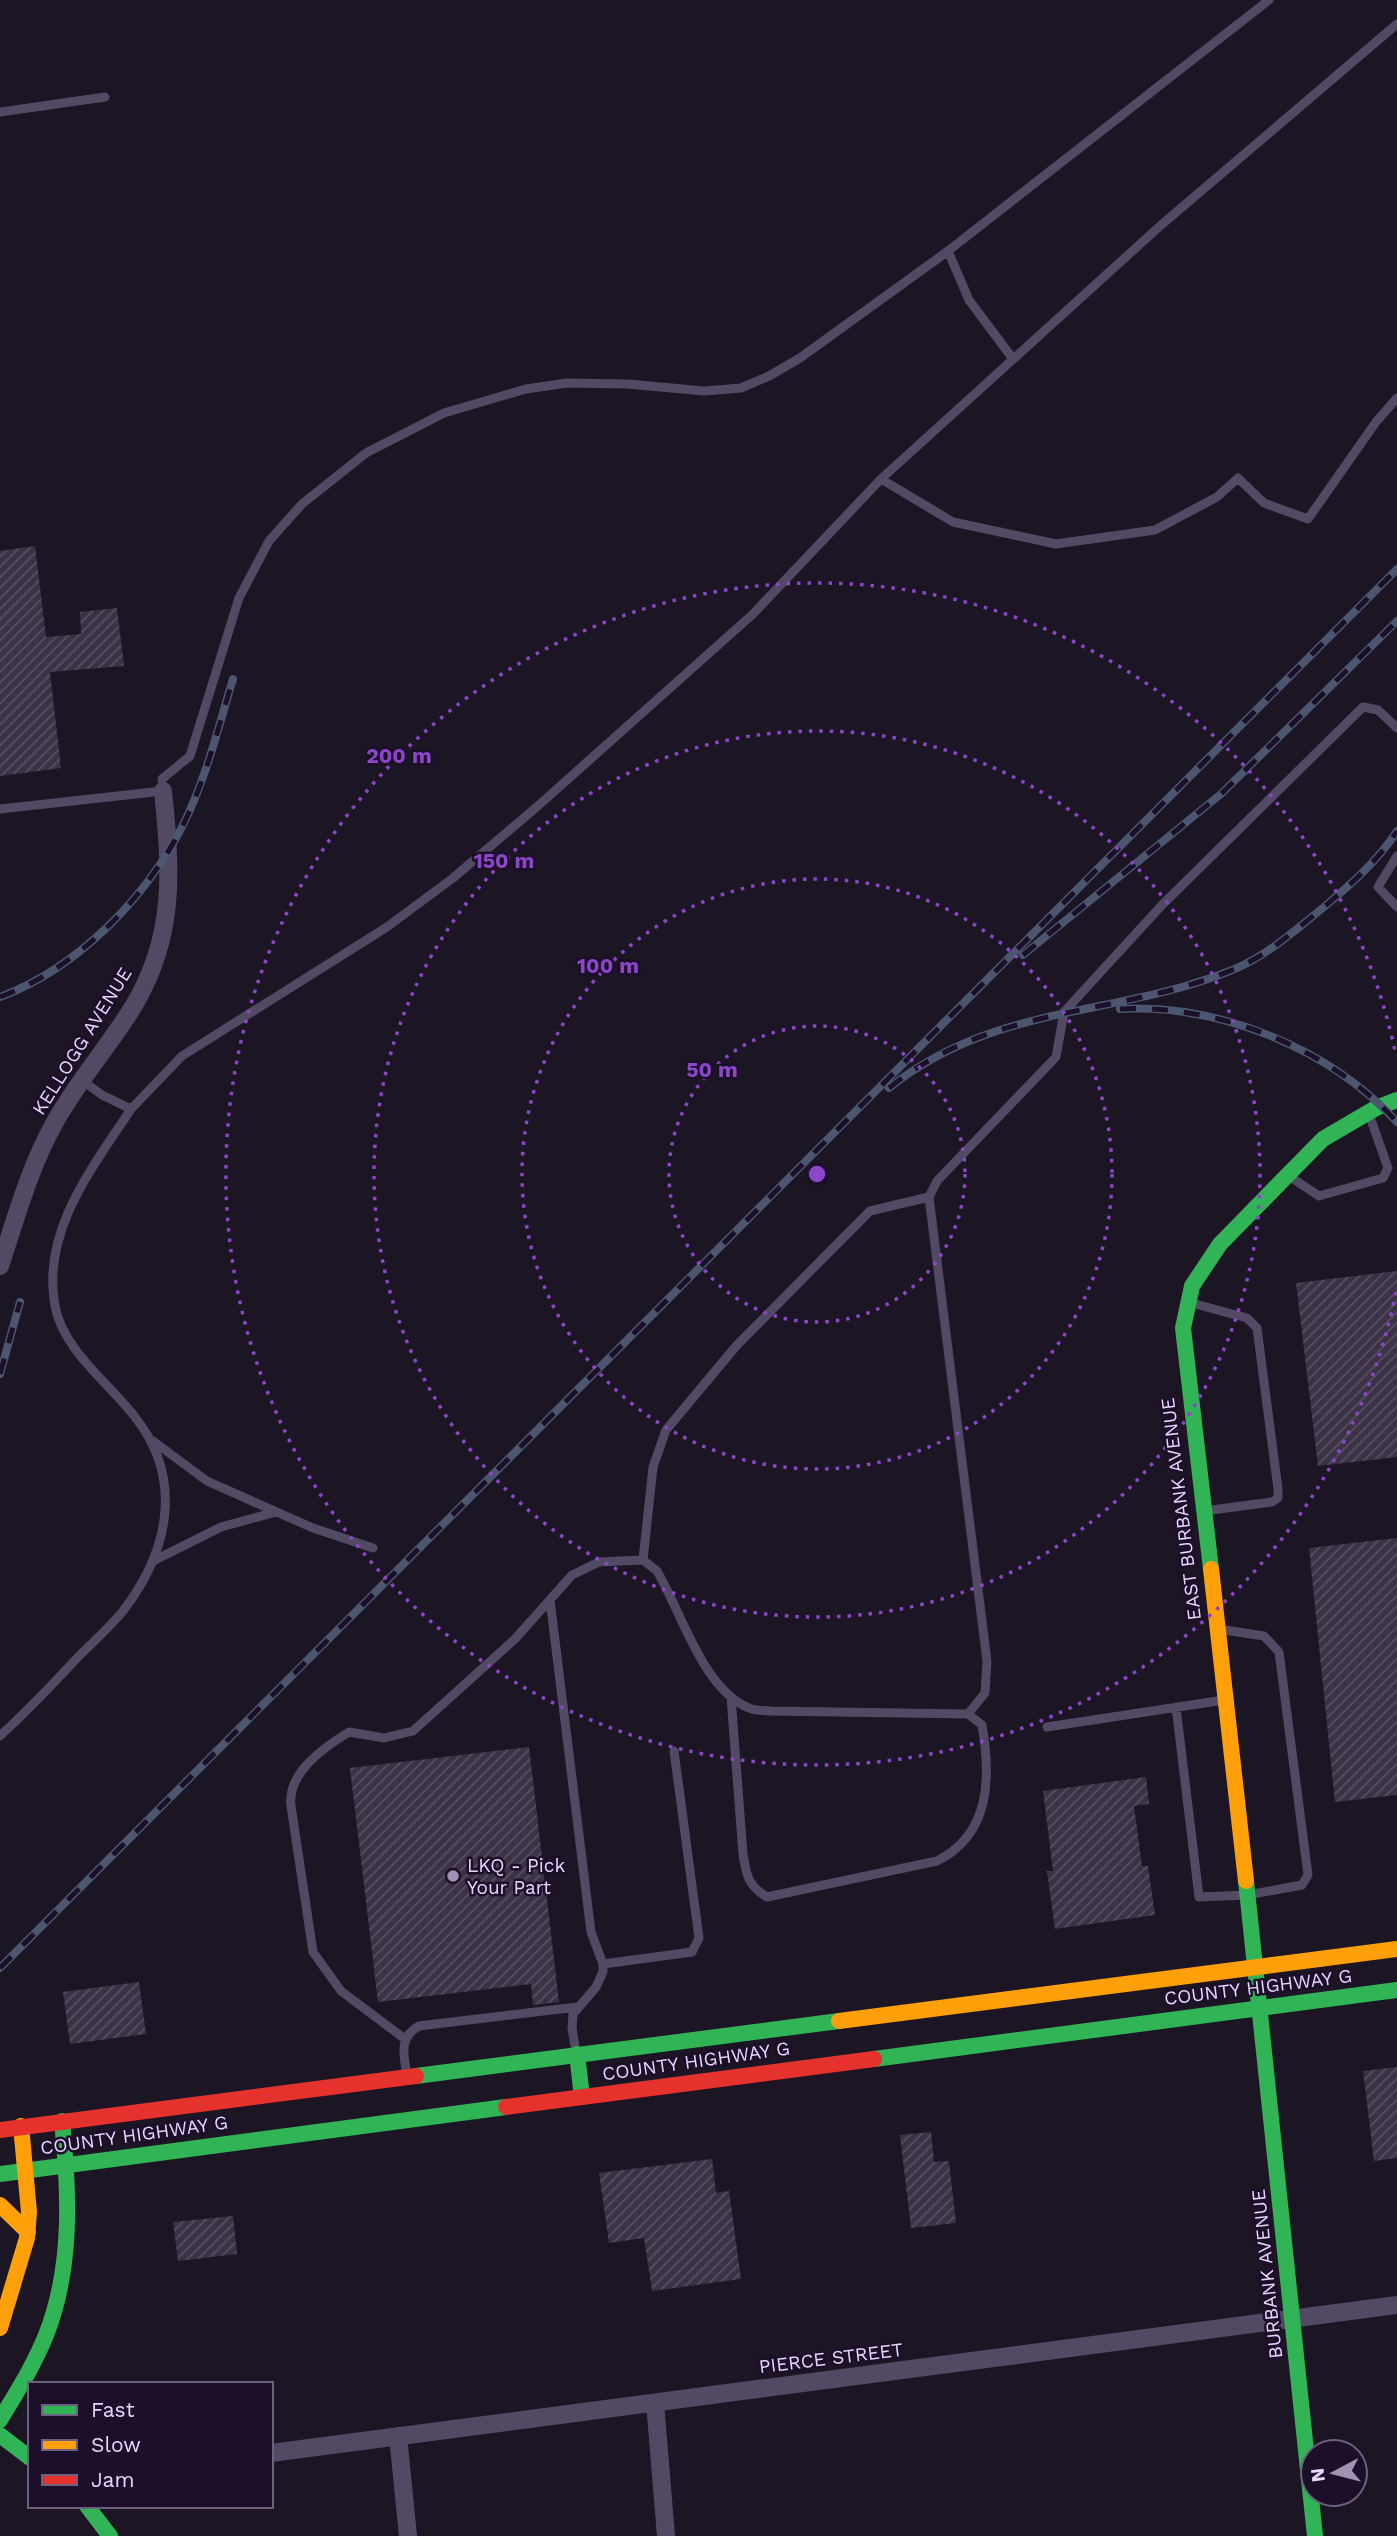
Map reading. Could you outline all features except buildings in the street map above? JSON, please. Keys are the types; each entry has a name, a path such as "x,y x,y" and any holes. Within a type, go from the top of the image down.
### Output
{"main road":[{"name":"EAST BURBANK AVENUE","path":"1260,2008 1183,1353 1183,1328 1187,1302 1206,1263 1220,1244 1323,1139 1397,1100"},
{"name":"COUNTY HIGHWAY G","path":"0,2130 1397,1949"},
{"name":"COUNTY HIGHWAY G","path":"0,2174 1397,1990"},
{"name":"BURBANK AVENUE","path":"1260,2008 1315,2536"},
{"path":"576,2054 582,2097"},
{"path":"0,2420 33,2365 52,2320 63,2273 68,2225 67,2165 62,2120"},
{"path":"0,2328 20,2270 28,2232 21,2126"},
{"path":"0,2205 28,2232"},
{"path":"31,2382 33,2365"},
{"path":"0,2435 28,2456"},
{"path":"89,2508 110,2536"}],"street":[{"name":"KELLOGG AVENUE","path":"0,1266 21,1200 50,1132 133,1006 164,930 170,880 163,790"},
{"name":"PIERCE STREET","path":"273,2453 1397,2305"},
{"path":"655,2403 666,2536"},
{"path":"398,2436 408,2536"}],"lane":[{"path":"0,809 163,790 162,779 190,756 239,598 269,541 302,504 366,453 444,413 526,389 567,383 628,384 704,391 741,388 769,376 800,358 948,251 1269,0"},
{"path":"0,1736 123,1611 153,1561 163,1529 167,1500 163,1466 150,1438 65,1331 55,1308 55,1249 66,1215 83,1181 131,1108 182,1056 378,933 463,870 753,614 881,479 1013,359 1160,226 1397,24"},
{"path":"0,112 105,97"},
{"path":"948,251 970,300 1013,359"},
{"path":"881,479 953,522 1056,544 1155,530 1217,497 1238,478 1264,503 1308,519 1376,422 1397,398"},
{"path":"968,1714 985,1693 987,1661 929,1197 937,1181 1056,1057 1064,1012 1162,905 1363,706 1378,710 1397,728"},
{"path":"1397,856 1378,887 1397,907"},
{"path":"83,1081 102,1095 131,1108"},
{"path":"1288,1175 1319,1196 1383,1178 1388,1168 1368,1113"},
{"path":"643,1560 653,1467 666,1430 737,1345 870,1211 929,1197"},
{"path":"1187,1302 1247,1318 1257,1328 1278,1489 1278,1498 1272,1502 1202,1511"},
{"path":"150,1438 207,1481 276,1512 373,1548"},
{"path":"153,1561 221,1527 276,1512"},
{"path":"405,2039 341,1991 313,1952 291,1787 298,1773 349,1732 384,1738 413,1731 515,1639 572,1575 599,1562 643,1560 657,1571 673,1597 706,1670 731,1697 749,1708 770,1711 968,1714 982,1725 987,1754 985,1806 954,1852 937,1861 767,1897 755,1890 747,1879 731,1697"},
{"path":"550,1600 591,1932 603,1964 603,1972 596,1987 577,2007 571,2020 576,2054"},
{"path":"1176,1707 1199,1897 1247,1895 1297,1887 1308,1875 1282,1662 1274,1643 1264,1636 1216,1629"},
{"path":"1048,1727 1224,1700"},
{"path":"603,1964 692,1952 699,1938 674,1751"},
{"path":"407,2076 405,2039 409,2032 419,2026 577,2007"}],"railway":[{"path":"0,1968 1397,569"},
{"path":"1023,955 1221,794 1397,621"},
{"path":"0,997 29,984 82,949 107,928 150,879 191,808 233,679"},
{"path":"889,1088 930,1060 972,1040 1015,1025 1193,984 1249,962 1283,940 1344,890 1373,862 1397,831"},
{"path":"1120,1009 1158,1009 1196,1014 1271,1036 1306,1052 1339,1072 1397,1122"},
{"path":"0,1374 20,1302"}],"traffic: fast":[{"path":"1211,1569 1183,1328 1192,1286 1220,1244 1323,1139 1376,1108 1397,1100"},
{"path":"1246,1881 1315,2536"},
{"path":"874,2059 1397,1990"},
{"path":"416,2076 839,2021"},
{"path":"577,2054 582,2097"},
{"path":"0,2174 506,2107"},
{"path":"0,2420 46,2335 61,2283 67,2229 62,2121"},
{"path":"0,2435 28,2456"},
{"path":"89,2508 110,2536"}],"traffic: slow":[{"path":"1211,1569 1246,1881"},
{"path":"839,2021 1397,1949"},
{"path":"0,2328 27,2238 29,2212 21,2126"},
{"path":"0,2205 28,2232"}],"traffic: jam":[{"path":"506,2107 874,2059"},
{"path":"0,2130 416,2076"}],"place":[{"name":"LKQ - Pick Your Part","path":"453,1876"}]}
